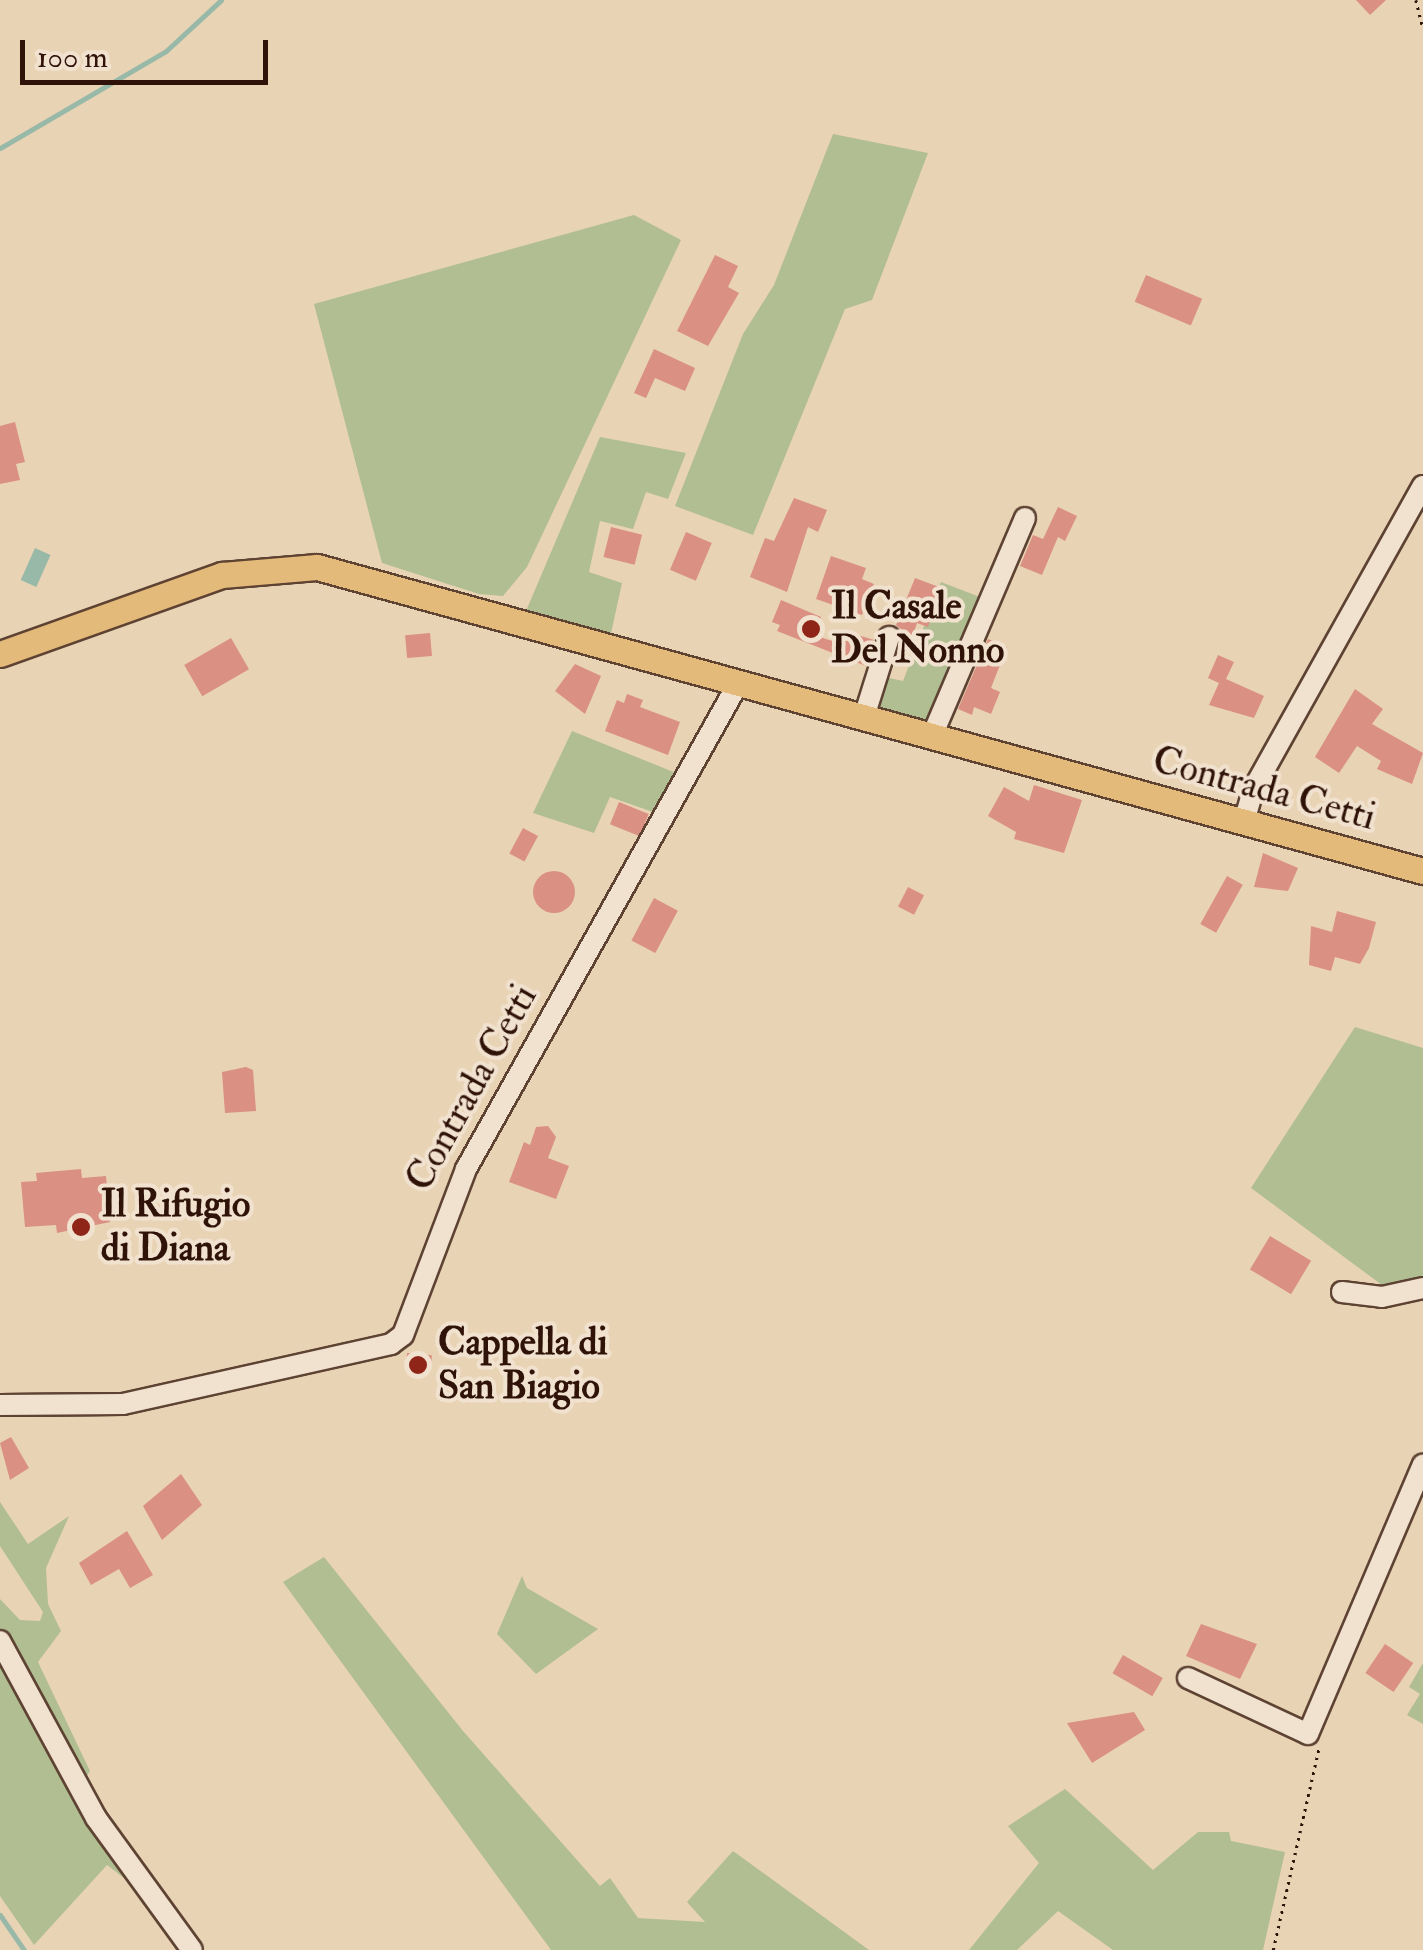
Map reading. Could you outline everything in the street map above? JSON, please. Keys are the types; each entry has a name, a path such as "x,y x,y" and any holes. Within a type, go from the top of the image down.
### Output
{"main road":[{"name":"Contrada Cetti","path":"0,654 222,575 294,566 410,589 1423,871"}],"street":[{"path":"1244,822 1254,788 1423,486"},
{"path":"932,736 1024,518"},
{"path":"864,717 890,636"},
{"name":"Contrada Cetti","path":"0,1405 123,1404 391,1344 403,1335 466,1169 739,682"},
{"path":"1342,1292 1382,1297 1423,1288"},
{"path":"1188,1678 1308,1734 1423,1464"},
{"path":"0,1641 96,1818 192,1950"}],"path":[{"path":"1416,0 1423,28"},
{"path":"1274,1950 1322,1732"}],"shaded area":[{"path":"833,134 928,153 872,300 845,309 753,535 675,506 743,334 774,285"},
{"path":"634,215 681,240 527,567 503,596 479,594 382,563 314,304"},
{"path":"600,437 686,453 668,499 646,492 633,529 600,521 589,572 622,583 610,638 526,611"},
{"path":"35,548 51,555 36,587 21,580"},
{"path":"941,582 980,597 924,727 871,712 885,677 903,681"},
{"path":"572,731 676,773 653,812 610,797 594,833 533,813"},
{"path":"1355,1027 1423,1048 1423,1278 1390,1291 1251,1188"},
{"path":"0,1502 28,1544 69,1516 46,1568 48,1604 61,1631 38,1662 90,1771 82,1783 0,1637 0,1599 20,1620 40,1621 43,1612 0,1546"},
{"path":"324,1557 463,1731 600,1886 610,1878 638,1918 705,1922 687,1902 733,1851 869,1950 551,1950 283,1582"},
{"path":"522,1576 527,1588 598,1629 536,1674 497,1634"},
{"path":"0,1653 133,1885 107,1865 34,1945 0,1896"},
{"path":"1423,1663 1423,1724 1407,1715 1420,1694 1409,1687"},
{"path":"1065,1789 1153,1870 1198,1832 1229,1832 1231,1841 1285,1852 1263,1950 1113,1950 1058,1911 1017,1950 969,1950 1039,1863 1008,1826"}],"building":[{"path":"1356,0 1386,0 1370,15"},
{"path":"715,255 738,266 728,287 739,293 708,346 677,331"},
{"path":"1146,275 1202,299 1191,326 1135,302"},
{"path":"654,349 695,368 685,391 655,378 646,398 634,393"},
{"path":"15,422 25,462 16,464 20,480 0,484 0,426"},
{"path":"794,498 827,510 818,532 808,527 787,592 750,577 765,538 774,541"},
{"path":"1058,507 1077,516 1065,541 1058,537 1042,575 1020,566 1033,535 1043,539"},
{"path":"611,527 642,535 635,565 604,557"},
{"path":"686,532 712,543 696,581 670,570"},
{"path":"831,556 866,568 862,579 874,584 862,615 816,599"},
{"path":"915,578 939,587 928,627 917,623 912,638 896,625"},
{"path":"781,600 821,617 813,635 839,643 848,632 874,640 866,666 777,631 780,625 772,622"},
{"path":"430,633 432,656 407,658 405,635"},
{"path":"231,638 249,669 202,696 184,665"},
{"path":"988,639 1007,647 991,688 1000,692 991,714 974,707 972,715 958,709"},
{"path":"1218,655 1234,662 1226,679 1264,696 1254,718 1209,705 1219,683 1208,678"},
{"path":"575,664 601,676 585,714 555,691"},
{"path":"1355,689 1383,709 1372,724 1423,753 1412,784 1377,769 1381,761 1357,746 1339,773 1315,757"},
{"path":"627,694 643,700 640,707 680,722 668,755 605,731 617,700 624,703"},
{"path":"1034,785 1082,800 1064,853 1014,839 1016,832 988,816 1004,787 1029,801"},
{"path":"619,802 649,814 640,836 610,824"},
{"path":"523,828 538,836 524,862 509,854"},
{"path":"1263,853 1298,868 1288,891 1254,887"},
{"path":"554,871 569,877 575,892 569,907 554,913 539,907 533,892 539,877"},
{"path":"1227,876 1243,885 1216,933 1200,924"},
{"path":"908,887 924,895 914,915 898,907"},
{"path":"654,898 678,911 655,953 631,940"},
{"path":"1337,911 1376,922 1369,948 1360,964 1335,957 1331,971 1309,965 1311,926 1332,932"},
{"path":"246,1067 253,1070 256,1111 225,1113 222,1072"},
{"path":"548,1126 556,1137 548,1158 569,1166 556,1199 509,1182 524,1142 530,1145 536,1127"},
{"path":"81,1169 82,1178 106,1176 110,1222 57,1233 56,1225 25,1227 21,1182 37,1181 36,1173"},
{"path":"1270,1236 1311,1261 1291,1294 1250,1269"},
{"name":"Cappella di San Biagio","path":"407,1353 432,1355 431,1371 406,1369"},
{"path":"11,1437 29,1468 10,1480 0,1443"},
{"path":"181,1474 202,1505 162,1540 143,1506"},
{"path":"127,1531 153,1575 130,1588 119,1569 91,1585 79,1563"},
{"path":"1201,1624 1257,1644 1240,1679 1186,1656"},
{"path":"1385,1644 1413,1663 1394,1692 1365,1673"},
{"path":"1123,1655 1163,1678 1152,1696 1112,1673"},
{"path":"1134,1712 1145,1730 1092,1763 1067,1723"}],"waterway":[{"path":"0,148 166,51 221,0"},
{"path":"0,1915 24,1950"}],"place":[{"name":"Il Casale Del Nonno","path":"811,629"},
{"name":"Il Rifugio di Diana","path":"81,1227"},
{"name":"Cappella di San Biagio","path":"418,1365"}]}
